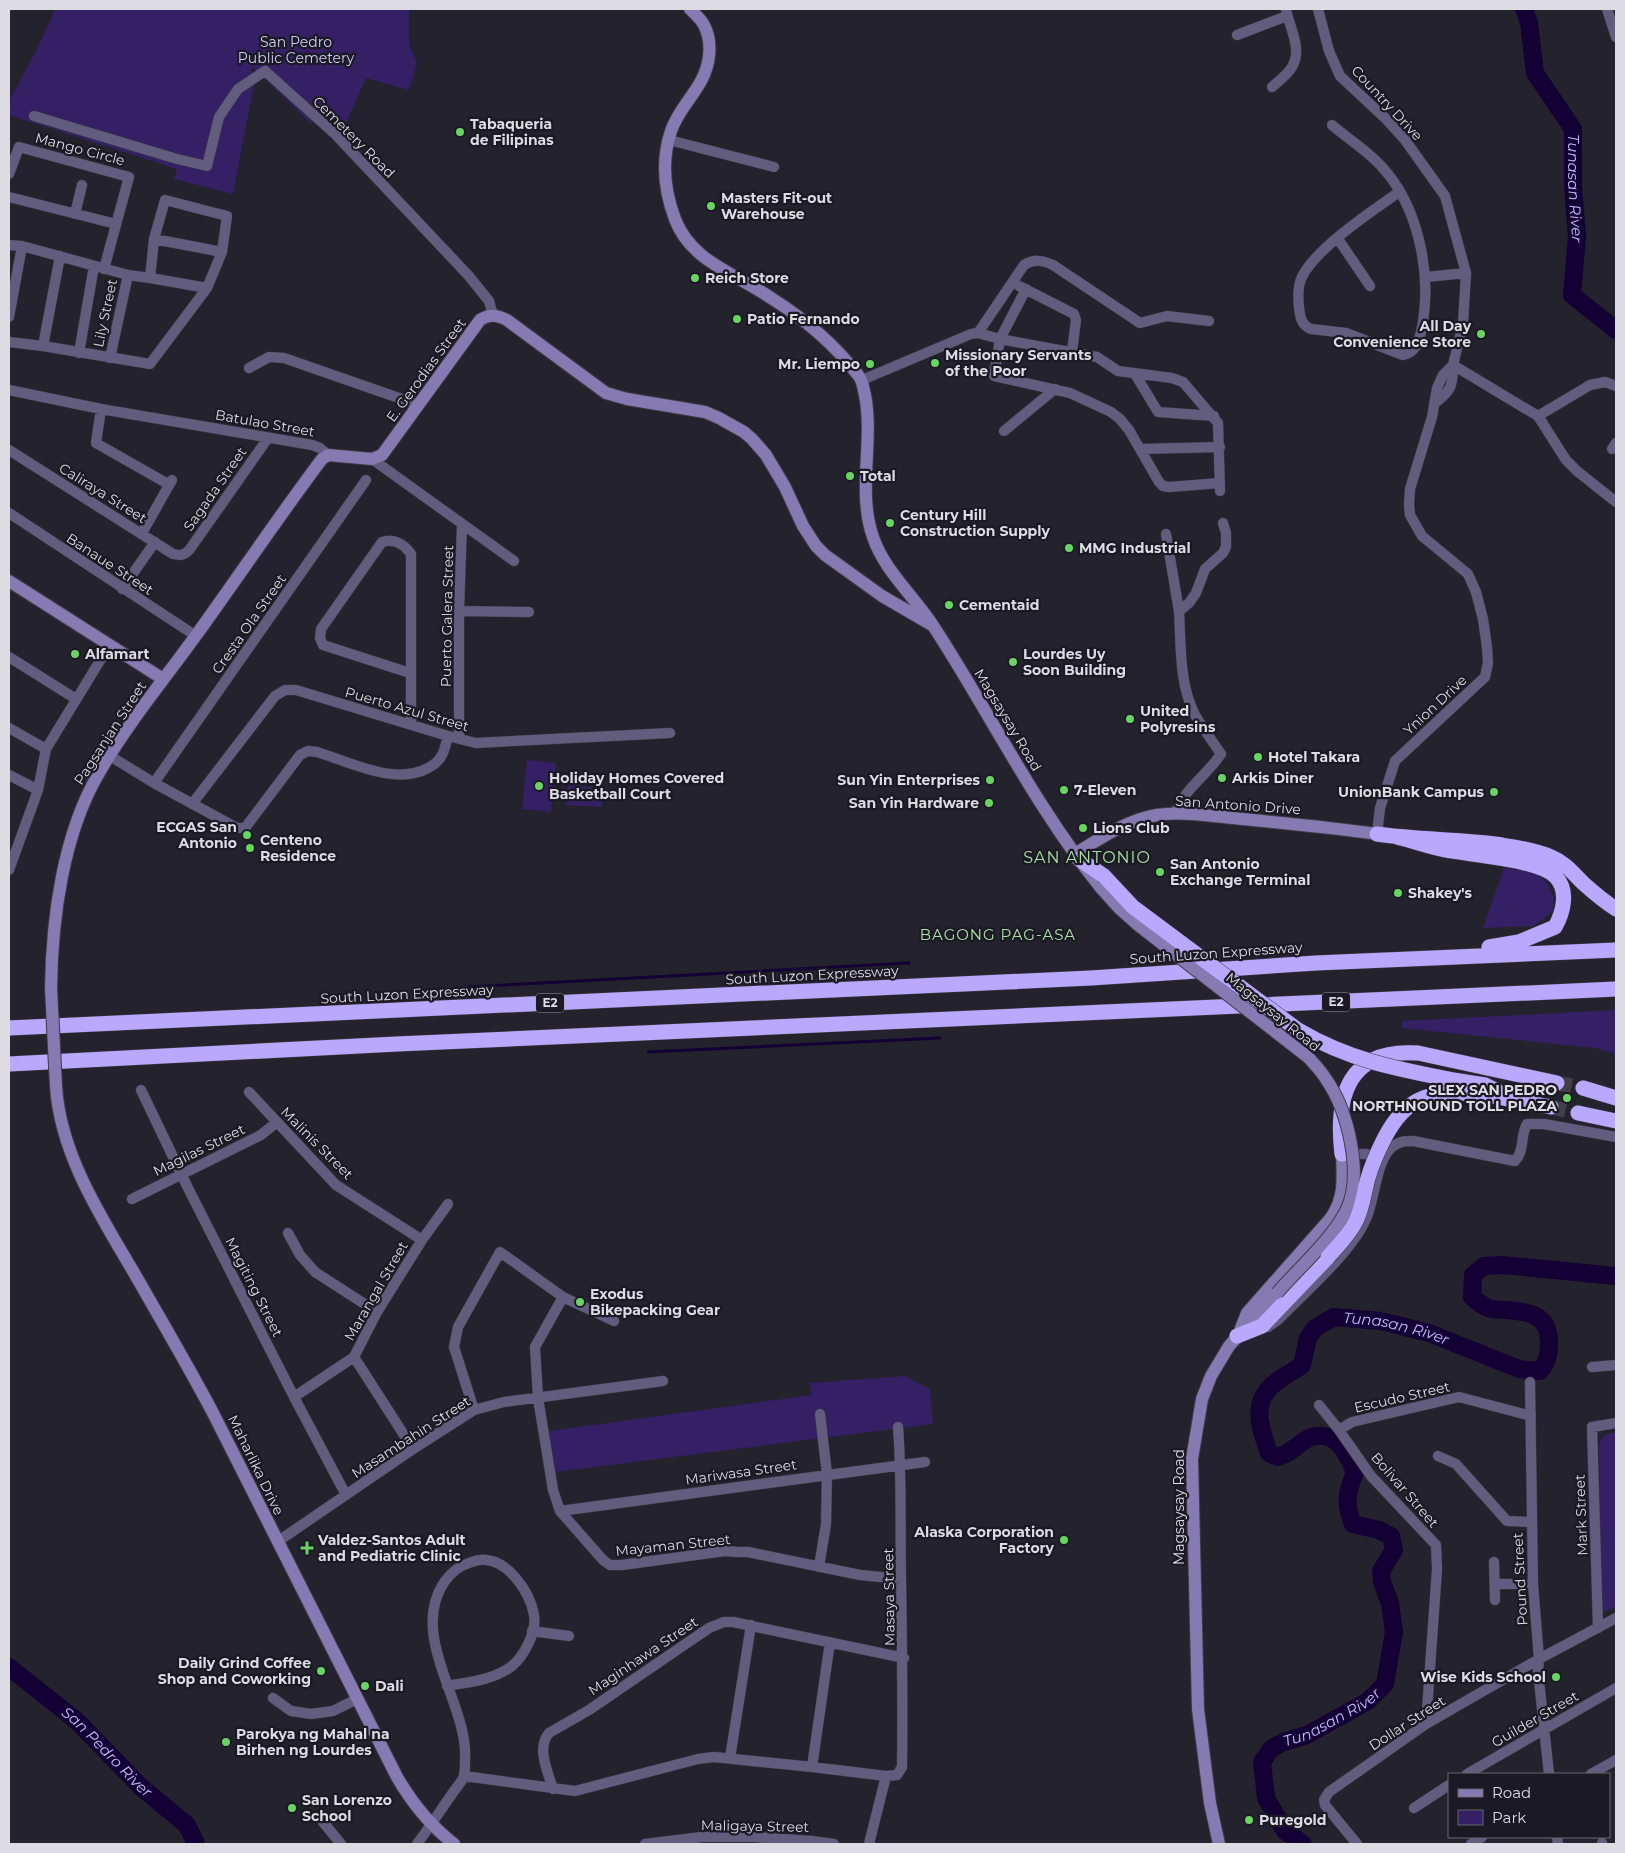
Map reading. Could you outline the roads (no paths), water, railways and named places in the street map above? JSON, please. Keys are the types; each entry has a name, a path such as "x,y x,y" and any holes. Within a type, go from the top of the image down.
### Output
{"highway":[{"path":"1377,834 1397,837 1472,841 1547,855 1572,870 1584,883 1616,909"},
{"path":"1397,837 1442,849 1539,867 1556,877 1562,889 1562,911 1555,927 1548,931 1519,942 1430,957"},
{"path":"1077,856 1103,882 1133,907 1298,1030 1328,1046 1359,1059 1391,1068 1485,1085 1512,1100"},
{"name":"South Luzon Expressway","path":"9,1028 1091,978 1316,963 1616,950"},
{"name":"E2","path":"9,1064 922,1019 1616,989"},
{"path":"1582,991 1616,993"},
{"path":"1342,1154 1340,1118 1345,1091 1353,1076 1381,1057 1402,1052 1418,1053 1557,1082"},
{"path":"1583,1088 1616,1098"},
{"path":"1233,1341 1262,1326 1348,1234 1356,1223 1364,1201 1371,1168 1392,1125 1403,1110 1430,1095 1455,1093 1482,1094 1552,1107"},
{"path":"1578,1113 1616,1121"}],"street":[{"path":"690,9 704,25 707,33 710,46 708,59 702,80 676,119 668,140 664,169 669,201 680,232 688,243 720,269 766,294 792,313 822,337 862,380 971,334 978,333 1000,339 1072,352 1096,356 1113,370 1172,378 1184,382 1214,416 1220,430 1220,487 1163,486 1130,430 1111,412 1083,398 1055,389 994,376 1000,339 1023,288 1074,314 1076,320 1072,352"},
{"name":"Country Drive","path":"1318,9 1329,51 1340,76 1386,119 1405,140 1444,196 1466,273 1463,324 1453,365 1443,375 1440,382"},
{"path":"1607,9 1616,37"},
{"path":"1237,35 1287,12 1296,49 1296,59 1292,68 1272,87"},
{"name":"Cemetery Road","path":"34,116 177,159 207,166 219,117 238,89 265,70 335,134 468,275 489,301 493,315"},
{"path":"1332,125 1382,167 1399,192 1422,250 1426,277 1425,309 1416,348 1408,354 1398,354 1346,333 1311,329 1302,323 1298,300 1300,279 1311,263 1338,239 1399,192"},
{"path":"668,140 774,167"},
{"name":"Mango Circle","path":"9,174 19,147 129,177 116,224 99,267 80,353"},
{"path":"75,214 82,184"},
{"path":"9,197 116,224"},
{"path":"9,342 150,364 207,288 222,252 227,216 166,200 154,239 150,278"},
{"path":"154,239 222,252"},
{"path":"1338,239 1370,286"},
{"path":"9,245 22,246 128,275 207,288"},
{"path":"9,317 22,246"},
{"path":"43,346 60,256"},
{"path":"978,333 1024,265 1037,260 1053,264 1140,323 1168,316 1208,321"},
{"path":"1426,277 1466,273"},
{"name":"Lily Street","path":"110,358 128,275"},
{"path":"493,315 507,320 606,393 627,399 705,412 744,432 766,455 803,526 816,546 825,555 882,596 932,625"},
{"name":"E. Gerodias Street","path":"372,459 382,455 387,450 480,320 493,315"},
{"path":"249,368 269,357 284,358 419,405"},
{"path":"1435,403 1448,393 1451,386 1453,365 1538,416 1566,460 1616,502"},
{"path":"1135,374 1158,412 1214,416"},
{"name":"Magsaysay Road","path":"862,380 868,411 866,490 870,528 876,548 890,571 913,597 932,625 1009,752 1077,856"},
{"name":"Ynion Drive","path":"1377,834 1380,808 1395,761 1485,677 1488,664 1484,619 1476,592 1468,574 1422,536 1410,515 1410,489 1440,382"},
{"path":"1538,416 1590,385 1604,382 1616,386"},
{"path":"1004,431 1055,389"},
{"name":"Batulao Street","path":"9,390 101,409 312,445 320,448 328,455 372,459"},
{"path":"101,409 96,443 170,482 142,533"},
{"name":"Sagada Street","path":"183,554 190,549 268,438"},
{"path":"1140,449 1220,447"},
{"name":"Caliraya Street","path":"9,450 173,554 183,554"},
{"name":"Pagsanjan Street","path":"56,1086 51,967 58,904 70,843 87,795 110,756 163,679 196,636 318,465 328,455"},
{"path":"372,459 514,561"},
{"name":"Cresta Ola Street","path":"154,783 366,480"},
{"name":"Banaue Street","path":"9,513 196,636"},
{"path":"1179,611 1189,603 1196,593 1205,569 1226,547 1226,533 1223,523"},
{"name":"Puerto Galera Street","path":"459,739 459,611 462,524"},
{"path":"1166,534 1179,611 1183,673 1188,695 1194,714 1221,754 1215,763 1179,801 1174,814"},
{"path":"410,673 323,645 320,638 321,629 382,542 388,540 394,540 407,549 410,554 411,724"},
{"path":"122,588 156,542"},
{"path":"9,581 163,679"},
{"path":"459,611 529,612"},
{"path":"9,870 38,790 46,749 110,646"},
{"path":"9,657 76,699"},
{"name":"Puerto Azul Street","path":"192,804 275,696 285,690 296,690 476,743 670,733"},
{"path":"9,728 46,749"},
{"path":"110,756 154,783 241,829 244,828 304,753 316,752 388,775 404,776 421,772 434,764 443,755 448,736"},
{"path":"9,775 38,790"},
{"name":"San Antonio Drive","path":"1077,856 1108,833 1137,820 1158,814 1324,827 1377,834"},
{"name":"Magsaysay Road","path":"1103,882 1120,908 1138,924 1309,1058 1327,1079 1338,1102 1352,1150 1354,1176 1352,1197 1347,1209 1336,1228 1233,1341 1211,1376 1202,1399 1194,1440 1191,1478 1198,1709 1210,1803 1219,1844"},
{"name":"Maharlika Drive","path":"56,1086 57,1105 72,1156 98,1210 190,1369 396,1777 410,1800 454,1844"},
{"name":"Magiting Street","path":"141,1090 188,1188 346,1495"},
{"name":"Malinis Street","path":"249,1092 336,1185 422,1240"},
{"name":"Magilas Street","path":"132,1199 261,1135 277,1122"},
{"path":"1233,1341 1250,1338 1278,1320 1354,1241 1370,1209 1377,1178 1385,1158 1393,1145 1402,1141 1413,1141 1515,1161 1518,1159 1524,1138 1524,1129 1527,1124 1544,1124 1616,1138"},
{"path":"1233,1341 1247,1313 1330,1220 1338,1208 1343,1189 1342,1154 1365,1154 1385,1158"},
{"name":"Marangal Street","path":"294,1397 354,1357 378,1312 422,1240 448,1204"},
{"path":"288,1233 300,1255 315,1272 378,1312"},
{"path":"474,1410 454,1346 458,1327 500,1252 563,1297 614,1321"},
{"name":"Mayaman Street","path":"563,1297 535,1347 538,1398 552,1490 560,1511 603,1560 610,1565 622,1565 724,1551 748,1552 860,1575 901,1579"},
{"path":"354,1357 413,1449"},
{"path":"1592,1367 1616,1365"},
{"name":"Masambahin Street","path":"277,1542 413,1449 474,1410 504,1402 663,1380"},
{"name":"Pound Street","path":"1530,1382 1533,1584 1539,1659 1538,1671 1549,1773"},
{"name":"Escudo Street","path":"1339,1430 1352,1422 1459,1397 1530,1416"},
{"name":"Bolivar Street","path":"1319,1405 1371,1476 1436,1545 1437,1569 1426,1724"},
{"path":"819,1567 826,1524 827,1474 820,1414"},
{"name":"Mark Street","path":"1598,1628 1592,1427 1616,1424"},
{"name":"Masaya Street","path":"886,1776 897,1775 902,1767 904,1658 901,1579 901,1464 898,1427"},
{"path":"1438,1456 1456,1464 1507,1521 1531,1522"},
{"name":"Mariwasa Street","path":"560,1511 925,1462"},
{"path":"417,1844 464,1776 466,1753 462,1727 447,1686 433,1627 434,1608 441,1588 451,1574 464,1564 481,1560 498,1563 509,1571 524,1589 534,1616 532,1631 524,1652 512,1665 492,1676 447,1686"},
{"path":"1494,1562 1495,1600"},
{"path":"1495,1584 1533,1584"},
{"name":"Dollar Street","path":"1357,1844 1328,1811 1324,1800 1329,1792 1426,1724 1539,1659 1616,1618"},
{"name":"Maginhawa Street","path":"553,1789 542,1750 544,1738 549,1733 588,1710 709,1628 724,1622 751,1625 904,1658"},
{"path":"730,1758 751,1625"},
{"path":"532,1631 569,1636"},
{"path":"812,1767 830,1642"},
{"name":"Guilder Street","path":"1469,1773 1616,1688"},
{"path":"273,1698 291,1711 311,1714 333,1711 357,1699"},
{"path":"464,1776 576,1791 698,1759 730,1758 886,1776 870,1844"},
{"path":"1593,1773 1616,1760"},
{"path":"1414,1808 1448,1786"},
{"path":"323,1822 341,1844"},
{"name":"Maligaya Street","path":"646,1844 754,1837 812,1840 834,1844"}],"waterway":[{"name":"Tunasan River","path":"1524,9 1529,23 1535,73 1573,129 1573,185 1577,237 1572,295 1616,330"},
{"path":"468,987 909,963"},
{"path":"648,1052 940,1038"},
{"name":"Tunasan River","path":"1303,1844 1285,1831 1266,1798 1262,1762 1271,1749 1283,1742 1307,1735 1368,1701 1385,1684 1394,1632 1390,1603 1382,1582 1381,1571 1394,1550 1391,1536 1379,1530 1353,1524 1348,1510 1348,1498 1355,1472 1344,1451 1334,1440 1328,1437 1311,1437 1278,1457 1269,1453 1259,1415 1263,1398 1276,1382 1302,1365 1308,1338 1315,1328 1334,1317 1381,1321 1429,1333 1519,1369 1540,1371 1543,1368 1549,1350 1548,1331 1543,1322 1530,1314 1492,1309 1482,1305 1472,1297 1473,1275 1484,1266 1502,1265 1616,1276"},
{"name":"San Pedro River","path":"9,1667 77,1721 141,1787 187,1825 196,1844"}],"tunnel":[{"path":"1557,1083 1583,1088"},
{"path":"1551,1107 1578,1113"}],"place":[{"name":"Tabaqueria de Filipinas","path":"460,132"},
{"name":"Masters Fit-out Warehouse","path":"711,206"},
{"name":"Reich Store","path":"695,278"},
{"name":"Patio Fernando","path":"737,319"},
{"name":"All Day Convenience Store","path":"1481,334"},
{"name":"Missionary Servants of the Poor","path":"935,363"},
{"name":"Mr. Liempo","path":"870,364"},
{"name":"Total","path":"850,476"},
{"name":"Century Hill Construction Supply","path":"890,523"},
{"name":"MMG Industrial","path":"1069,548"},
{"name":"Cementaid","path":"949,605"},
{"name":"Alfamart","path":"75,654"},
{"name":"Lourdes Uy Soon Building","path":"1013,662"},
{"name":"United Polyresins","path":"1130,719"},
{"name":"Hotel Takara","path":"1258,757"},
{"name":"Arkis Diner","path":"1222,778"},
{"name":"Sun Yin Enterprises","path":"990,780"},
{"name":"Holiday Homes Covered Basketball Court","path":"539,786"},
{"name":"7-Eleven","path":"1064,790"},
{"name":"UnionBank Campus","path":"1494,792"},
{"name":"San Yin Hardware","path":"989,803"},
{"name":"Lions Club","path":"1083,828"},
{"name":"ECGAS San Antonio","path":"247,835"},
{"name":"Centeno Residence","path":"250,848"},
{"name":"San Antonio Exchange Terminal","path":"1160,872"},
{"name":"Shakey's","path":"1398,893"},
{"name":"SLEX SAN PEDRO NORTHNOUND TOLL PLAZA","path":"1567,1098"},
{"name":"Exodus Bikepacking Gear","path":"580,1302"},
{"name":"Alaska Corporation Factory","path":"1064,1540"},
{"name":"Valdez-Santos Adult and Pediatric Clinic","path":"307,1548"},
{"name":"Daily Grind Coffee Shop and Coworking","path":"321,1671"},
{"name":"Wise Kids School","path":"1556,1677"},
{"name":"Dali","path":"365,1686"},
{"name":"Parokya ng Mahal na Birhen ng Lourdes","path":"226,1742"},
{"name":"San Lorenzo School","path":"292,1808"},
{"name":"Puregold","path":"1249,1820"}],"district":[{"name":"SAN ANTONIO","path":"1087,857"},
{"name":"BAGONG PAG-ASA","path":"998,935"}],"park label":[{"name":"San Pedro Public Cemetery","path":"296,50"}]}
